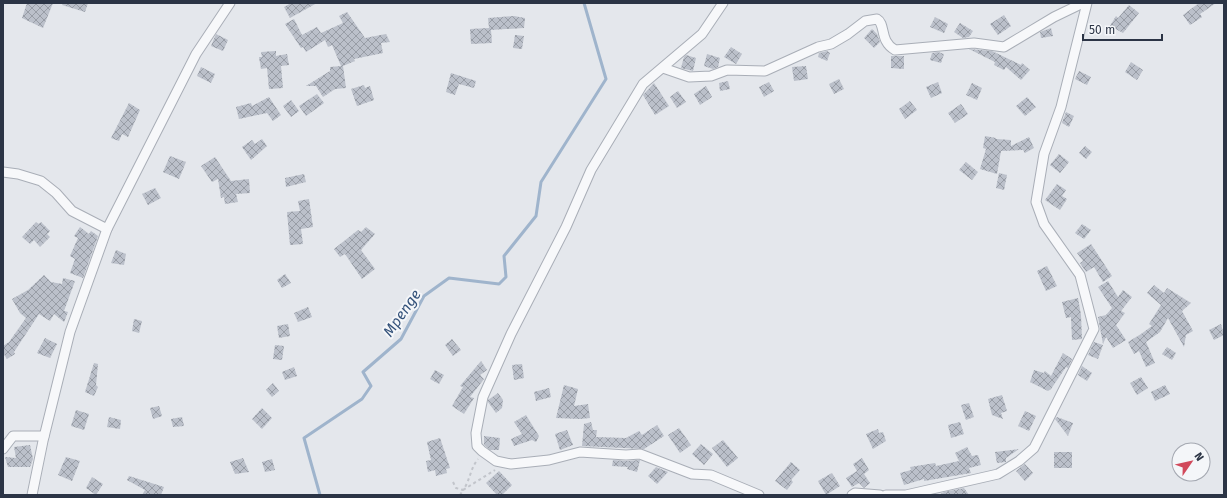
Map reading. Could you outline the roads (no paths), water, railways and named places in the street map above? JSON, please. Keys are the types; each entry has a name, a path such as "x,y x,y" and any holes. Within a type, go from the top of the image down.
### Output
{"street":[{"path":"32,495 44,436 76,312 107,229 196,54 230,3"},
{"path":"723,3 706,30 643,84 591,170 566,227 511,334 483,397 477,427 477,446 496,461 511,464 549,460 580,452 626,455 640,454 692,474 711,475 760,495"},
{"path":"663,68 689,77 711,76 727,70 765,71 818,47 831,44 848,34 864,21 877,19 881,22 886,43 895,50 974,43 1004,47 1054,17 1083,3"},
{"path":"886,495 906,495 998,474 1019,461 1034,448 1094,329 1080,275 1044,224 1036,202 1044,154 1061,106 1087,3"},
{"path":"3,172 18,174 41,181 56,193 72,211 107,229"},
{"path":"3,449 13,436 44,436"},
{"path":"852,495 855,493 880,495"}],"waterway":[{"name":"Mpenge","path":"320,495 304,438 362,399 371,386 363,372 401,339 424,296 449,278 499,284 506,277 504,256 536,216 541,182 606,79 584,3"}]}
